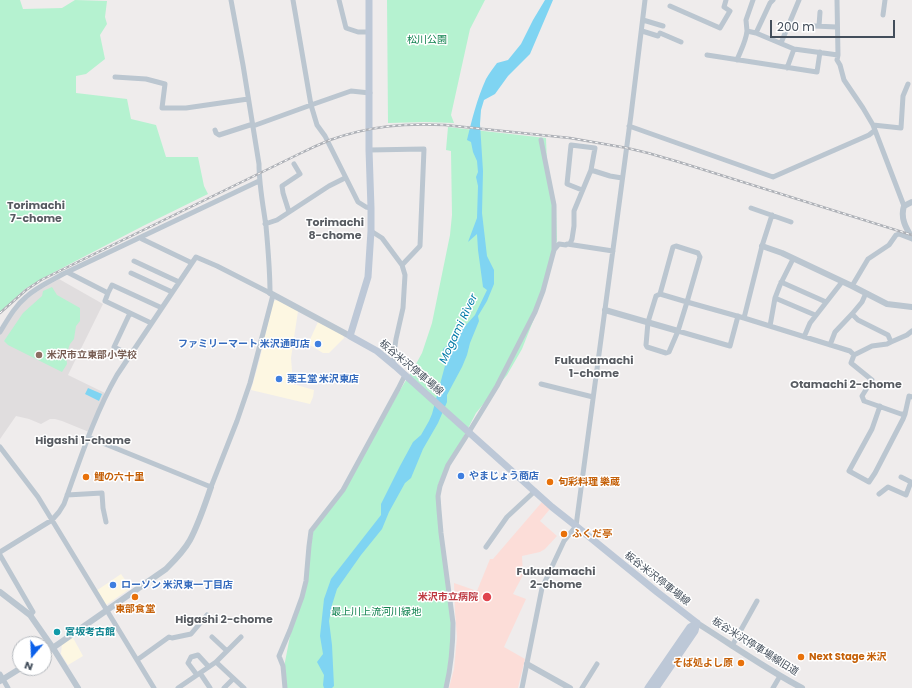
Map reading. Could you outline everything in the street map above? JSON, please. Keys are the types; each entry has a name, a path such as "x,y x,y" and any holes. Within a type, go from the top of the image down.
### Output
{"main road":[{"path":"350,336 368,276 371,208 369,150 369,0"},
{"name":"板谷米沢停車場線","path":"350,336 377,351 396,366 552,507 656,592 697,623"},
{"path":"648,688 690,627 697,623"},
{"path":"656,688 695,631 697,623"}],"street":[{"path":"53,648 166,569 176,559 190,540 237,421 250,383 271,294 270,265 266,224 259,180 259,164 231,0"},
{"path":"293,0 311,105 317,125 325,136 358,202 371,208"},
{"path":"339,0 346,28 358,32 369,32"},
{"path":"522,688 542,588 564,542 576,526 630,126 645,0"},
{"path":"670,6 720,28 730,11 724,7 726,0"},
{"path":"737,60 746,40 748,31 746,20 753,0"},
{"path":"756,33 772,0"},
{"path":"781,44 799,0"},
{"path":"837,0 837,60 844,80 873,125 874,131 877,135 904,206 902,210 902,217 912,238"},
{"path":"882,15 885,0"},
{"path":"820,12 816,26 837,27"},
{"path":"643,20 663,26"},
{"path":"642,31 681,42"},
{"path":"748,31 794,49 838,55"},
{"path":"787,68 794,49"},
{"path":"707,55 817,72 820,52"},
{"path":"115,77 146,79 165,84 162,108 186,108 248,99"},
{"path":"873,125 900,128 903,96 908,84"},
{"path":"215,130 218,135 352,92 370,92"},
{"path":"630,126 773,177 869,135 874,131"},
{"path":"446,688 451,665 453,623 441,534 438,496 448,465 467,430 496,386 535,312 543,290 554,250 554,205 540,140"},
{"path":"570,244 574,226 574,211 591,170 595,148 571,145 567,184 582,190"},
{"path":"369,150 424,149 420,246 402,265"},
{"path":"289,212 282,186 300,174 294,164"},
{"path":"591,170 622,178"},
{"path":"266,224 277,220 329,186 345,178"},
{"path":"0,332 14,309 26,296 40,287 67,272 259,180"},
{"path":"904,206 912,202"},
{"path":"751,208 791,222"},
{"path":"605,310 730,346 741,317 772,215"},
{"path":"370,231 382,238 402,265 405,275 403,308 393,361 396,366"},
{"path":"852,286 868,259 889,246 896,235 899,234 912,238"},
{"path":"142,239 192,262"},
{"path":"554,250 559,244 570,244 613,251"},
{"path":"676,246 698,254 700,257 686,302 678,331 669,352 666,353 647,347 648,322 656,296 660,294 673,247 676,246"},
{"path":"762,246 782,253 887,304 912,308"},
{"path":"30,615 33,612 0,554 52,520 59,512 64,504 88,437 106,394 130,355 196,257 217,266 350,336"},
{"path":"770,326 781,282 793,259"},
{"path":"134,261 179,282"},
{"path":"67,272 108,293"},
{"path":"131,273 172,292"},
{"path":"781,282 826,302"},
{"path":"804,337 810,323 842,282"},
{"path":"152,323 105,301 112,285 162,308"},
{"path":"830,345 836,332 862,302 866,293"},
{"path":"660,294 741,317 850,351 854,356"},
{"path":"776,298 816,315"},
{"path":"130,313 114,347 130,355"},
{"path":"852,314 858,320 888,335 891,342"},
{"path":"905,414 901,414 864,401 862,396 872,380 851,363 854,356 872,346 887,344 912,331"},
{"path":"285,688 284,666 279,656 302,597 306,581 311,531 343,490 398,389 407,376"},
{"path":"541,384 593,397"},
{"path":"880,406 872,429 849,471 869,482 903,419 909,396 912,396"},
{"path":"88,437 211,487"},
{"path":"0,447 38,498 154,688"},
{"path":"879,494 888,487 906,495 911,482 901,477"},
{"path":"486,547 507,517 535,492"},
{"path":"67,495 102,493 106,522"},
{"path":"0,592 30,615 78,688"},
{"path":"732,646 757,602"},
{"path":"137,660 169,637 172,638 191,634 208,616"},
{"name":"板谷米沢停車場線旧道","path":"697,623 780,676 802,688"},
{"path":"212,637 227,651"},
{"path":"178,688 216,662 241,637"},
{"path":"209,667 198,655 191,657 188,663 210,688"},
{"path":"216,662 244,688"},
{"path":"527,664 570,688"},
{"path":"582,688 597,664"},
{"path":"8,688 1,678 12,672"},
{"path":"773,688 780,676"},
{"path":"224,688 233,679"}],"shaded area":[{"name":"米沢市立東部小学校","path":"59,279 103,304 68,375 105,393 89,432 55,419 50,419 41,424 16,416 0,439 0,334 16,309 28,298"},
{"path":"278,300 298,311 291,358 293,384 314,390 310,404 251,390 273,301"},
{"name":"ファミリーマート 米沢通町店","path":"318,322 343,335 344,338 329,353 323,353 308,344"},
{"name":"米沢市立病院","path":"542,502 550,509 540,521 557,536 545,549 540,552 522,556 523,575 513,594 526,599 504,647 525,659 518,688 449,688 454,669 457,637 454,583 477,591 490,559 493,559"},
{"path":"121,574 131,588 106,605 96,591"},
{"path":"72,636 83,656 68,665 61,654 62,643"}],"green space":[{"path":"0,0 20,0 23,9 62,8 75,0 107,1 105,17 107,24 100,35 105,59 86,74 76,76 76,93 127,99 131,119 156,125 166,157 198,157 204,186 208,194 41,279 25,289 0,312"},
{"name":"松川公園","path":"387,0 485,0 470,29 451,115 454,123 388,123"},
{"name":"最上川上流河川緑地","path":"448,127 546,138 547,165 556,205 557,240 545,291 522,349 507,375 476,413 447,464 438,485 438,510 452,623 451,644 445,688 286,688 284,667 291,631 303,598 313,532 343,491 416,364 422,353 432,323 450,235 452,215 451,151 446,150"},
{"path":"52,287 57,295 80,308 80,321 76,326 74,339 70,344 66,355 67,364 62,372 8,345 4,341 23,313 42,296 43,291"}],"water":[{"path":"545,0 553,0 530,54 508,76 495,94 484,100 481,110 480,124 483,171 482,213 487,256 494,270 494,284 487,301 478,316 479,321 462,367 447,395 447,402 438,423 423,449 411,478 405,483 389,512 382,529 337,589 329,621 334,686 332,688 324,688 324,675 317,662 323,654 320,636 324,599 331,579 381,515 381,504 400,466 413,442 421,435 432,414 446,362 443,349 475,315 487,290 483,287 477,234 468,242 477,218 478,186 476,177 478,172 477,161 471,142 467,140 477,102 486,79 491,71 497,63 508,60 521,44"},
{"path":"88,388 102,394 99,401 85,394"}],"railway":[{"path":"0,313 26,290 41,280 311,148 344,135 387,126 445,125 570,138 627,148 679,162 912,235"}],"place":[{"name":"ファミリーマート 米沢通町店","path":"318,344"},
{"name":"米沢市立東部小学校","path":"39,355"},
{"name":"薬王堂 米沢東店","path":"279,379"},
{"name":"やまじょう商店","path":"461,476"},
{"name":"鯉の六十里","path":"86,477"},
{"name":"旬彩料理 樂蔵","path":"550,482"},
{"name":"ふくだ亭","path":"564,534"},
{"name":"ローソン 米沢東一丁目店","path":"113,585"},
{"name":"東部食堂","path":"135,597"},
{"name":"米沢市立病院","path":"487,597"},
{"name":"宮坂考古館","path":"57,632"},
{"name":"Next Stage 米沢","path":"801,657"},
{"name":"そば処よし原","path":"741,663"}],"district":[{"name":"Torimachi 7-chome","path":"36,212"},
{"name":"Torimachi 8-chome","path":"335,229"},
{"name":"Fukudamachi 1-chome","path":"594,367"},
{"name":"Otamachi 2-chome","path":"846,385"},
{"name":"Higashi 1-chome","path":"83,441"},
{"name":"Fukudamachi 2-chome","path":"556,578"},
{"name":"Higashi 2-chome","path":"224,620"}],"water label":[{"name":"Mogami River","path":"459,329"}]}
